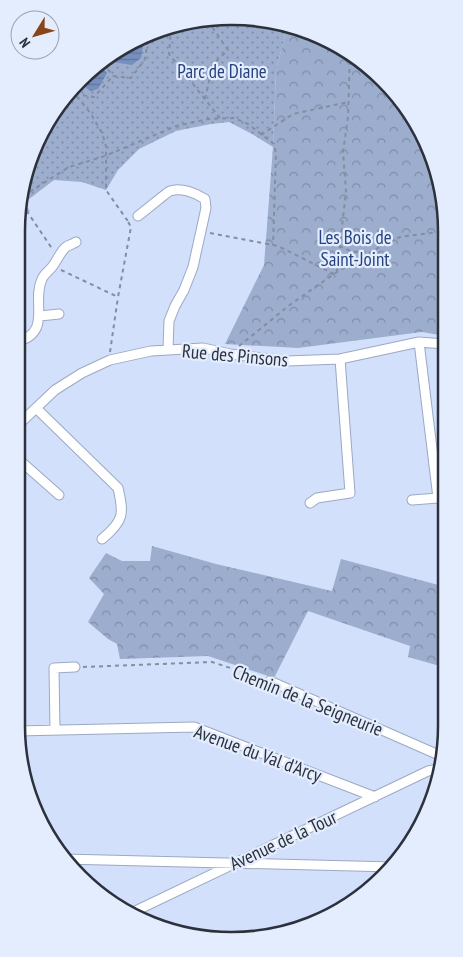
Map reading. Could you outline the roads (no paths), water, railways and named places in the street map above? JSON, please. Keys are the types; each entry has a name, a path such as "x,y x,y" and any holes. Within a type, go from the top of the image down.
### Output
{"street":[{"path":"138,216 151,208 168,191 176,190 196,194 205,199 206,208 192,267 184,290 169,321 168,349"},
{"path":"25,339 29,337 36,328 40,316 39,290 42,278 56,262 64,248 76,242"},
{"path":"40,316 59,314"},
{"path":"419,342 438,471"},
{"name":"Rue des Pinsons","path":"25,419 56,390 110,360 168,349 203,348 230,354 287,361 340,359 419,342 438,343"},
{"path":"310,503 317,498 350,493 340,359"},
{"path":"36,408 118,488 121,501 121,516 116,527 102,538"},
{"path":"25,464 59,495"},
{"path":"412,500 438,498"},
{"path":"55,730 54,668 74,667"},
{"name":"Chemin de la Seigneurie","path":"270,681 436,754"},
{"name":"Avenue du Val d'Arcy","path":"25,731 194,727 375,797"},
{"name":"Avenue de la Tour","path":"138,910 433,770"},
{"path":"74,859 383,867"}],"park label":[{"name":"Parc de Diane","path":"222,71"},
{"name":"Les Bois de Saint-Joint","path":"355,248"}]}
